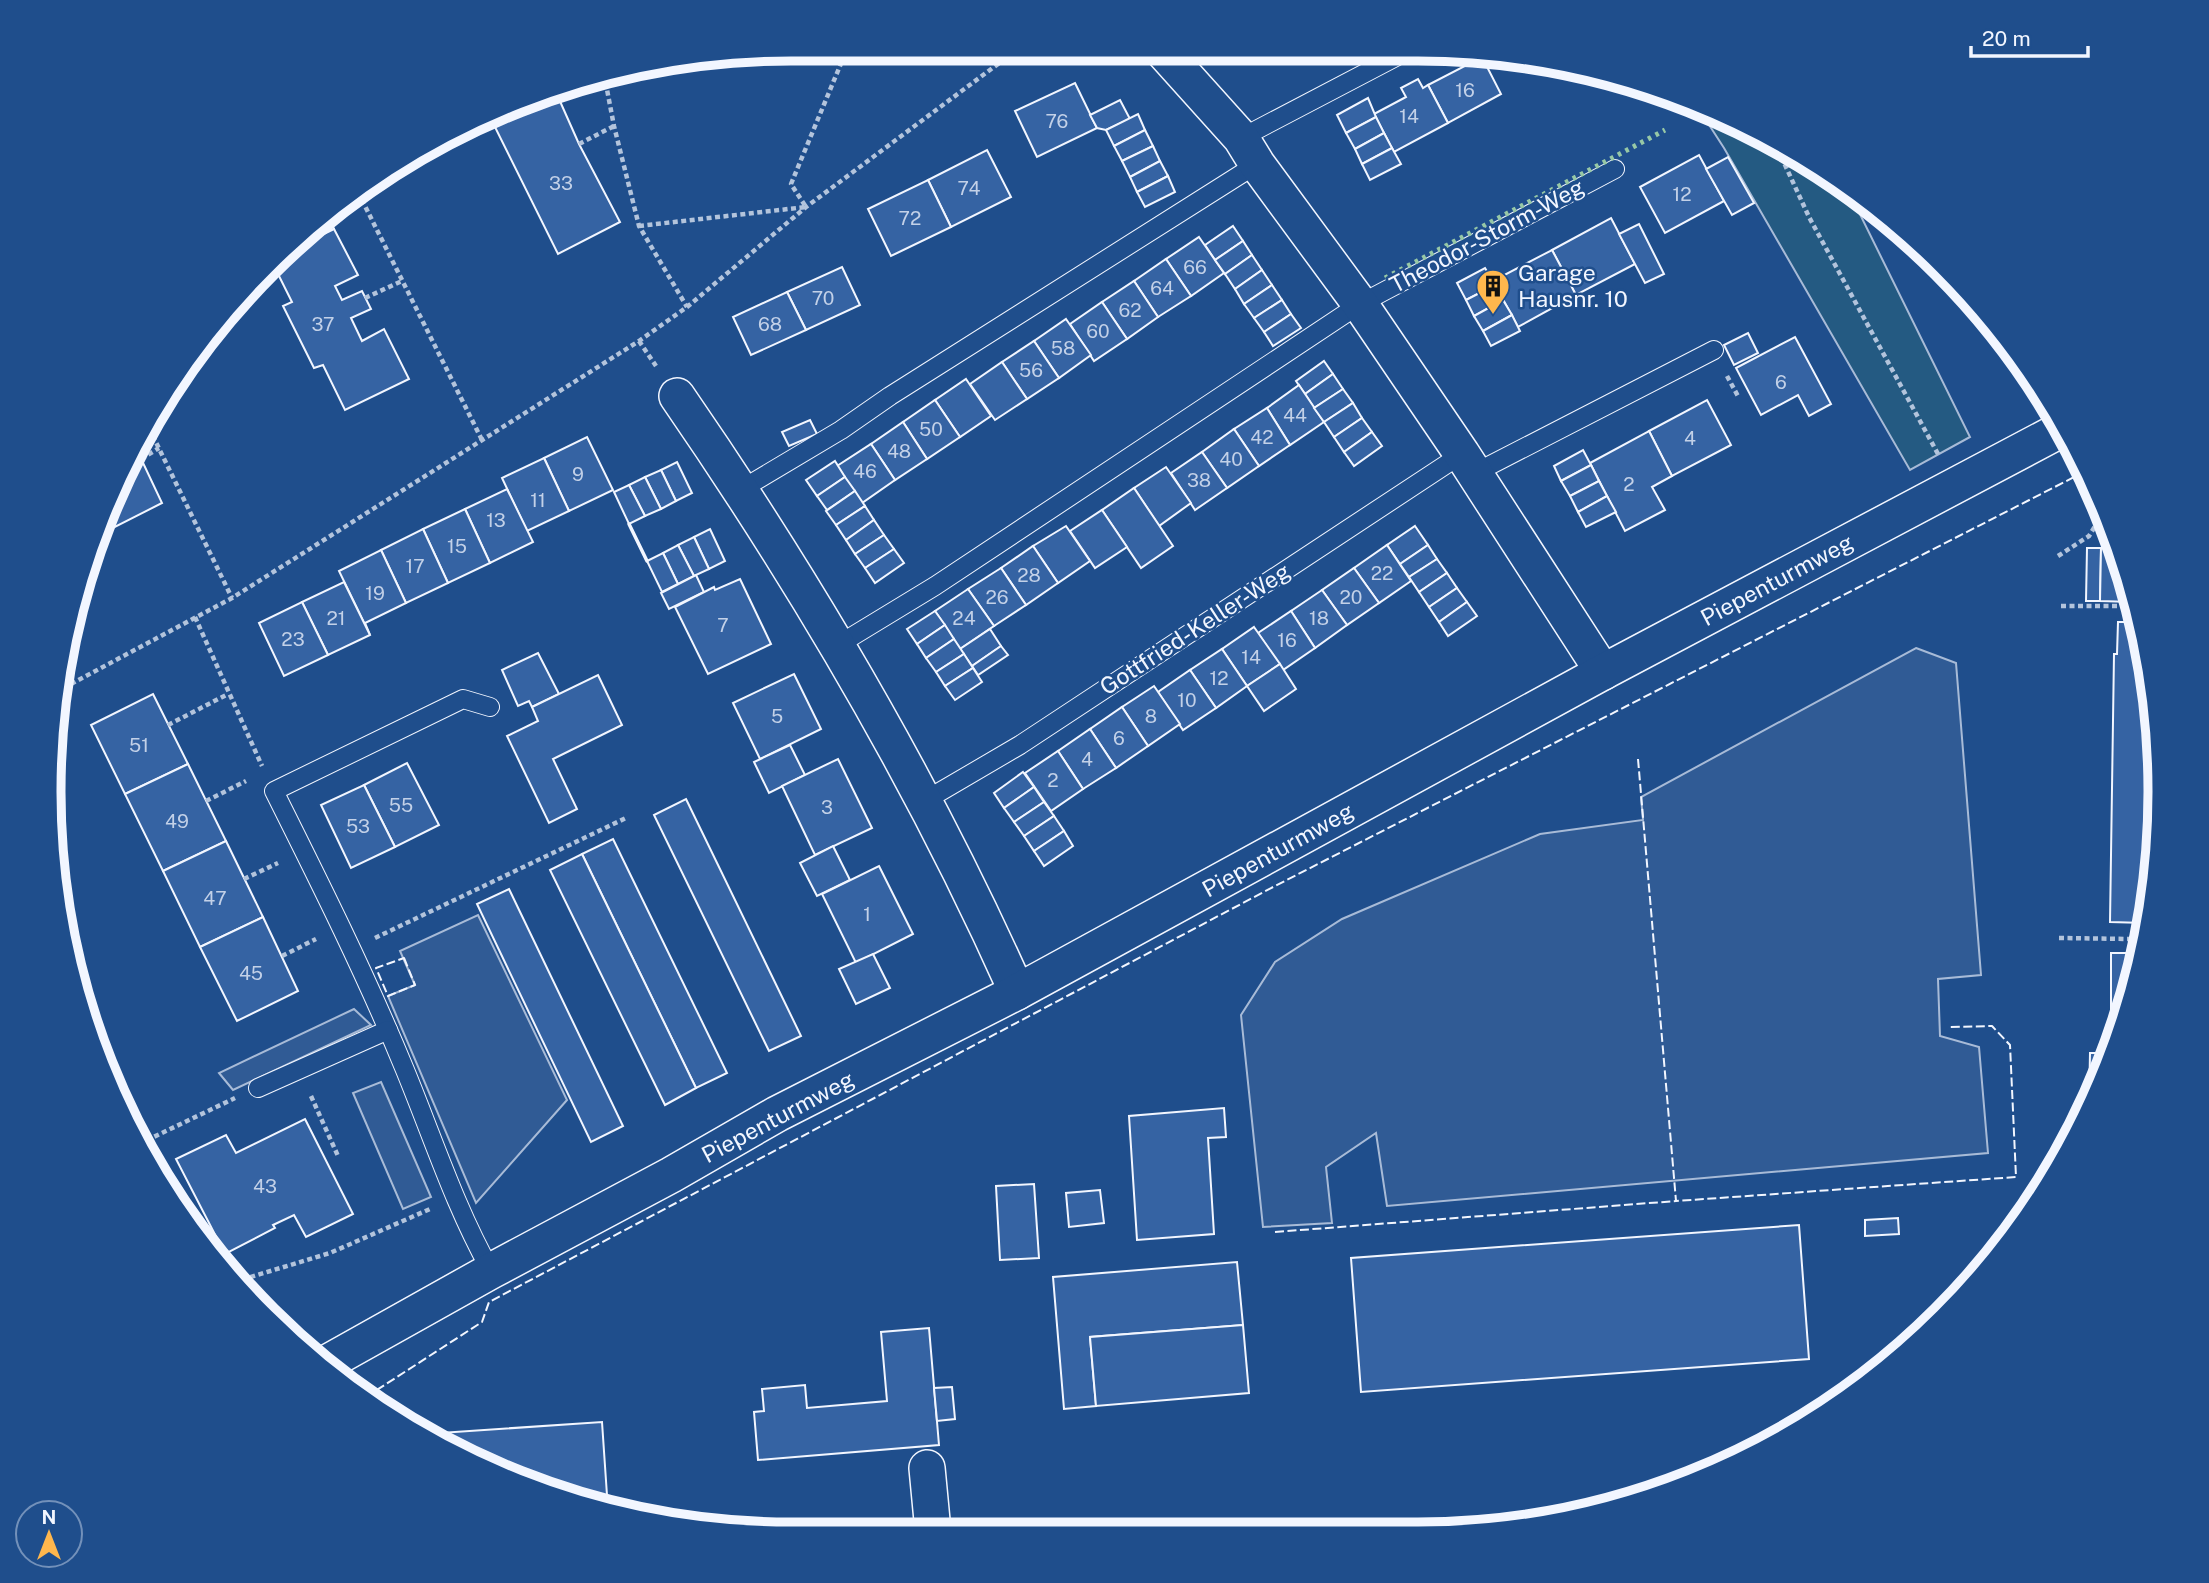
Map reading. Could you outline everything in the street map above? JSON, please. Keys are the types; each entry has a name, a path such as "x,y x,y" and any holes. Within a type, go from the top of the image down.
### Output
{"street":[{"path":"1171,61 1249,151 1360,303 1603,672"},
{"path":"677,396 741,489 838,645 926,800 1017,992"},
{"name":"Piepenturmweg","path":"333,1360 671,1175 777,1114 1017,992 1603,672 2054,433"},
{"path":"927,1468 932,1522"}],"lane":[{"path":"741,489 841,430 1249,151 1392,61"},
{"name":"Theodor-Storm-Weg","path":"1360,303 1615,169"},
{"path":"838,645 935,586 1360,303"},
{"path":"1467,464 1714,350"},
{"name":"Gottfried-Keller-Weg","path":"926,800 1020,745 1467,464"},
{"path":"490,707 463,699 274,791 352,949 472,1237 491,1271"},
{"path":"258,1088 388,1030"}],"path":[{"path":"806,207 791,184 843,61"},
{"path":"69,685 232,598 687,307 806,207 1002,61"},
{"path":"606,85 639,226 687,307"},
{"path":"579,144 614,126"},
{"path":"1782,159 1809,216 1954,486"},
{"path":"362,201 482,440"},
{"path":"639,226 806,207"},
{"path":"365,298 402,281"},
{"path":"153,437 232,598"},
{"path":"143,458 159,448"},
{"path":"2058,556 2089,536 2096,524"},
{"path":"2062,606 2124,606"},
{"path":"195,617 274,791"},
{"path":"168,725 228,694"},
{"path":"206,801 265,772"},
{"path":"352,949 628,817"},
{"path":"244,879 304,851"},
{"path":"282,956 340,927"},
{"path":"2059,938 2132,939"},
{"path":"300,1069 338,1156"},
{"path":"150,1139 258,1088"},
{"path":"247,1278 330,1252 456,1198"}],"shaded area":[{"path":"1707,122 1783,159 1857,209 1970,437 1910,470"},
{"path":"1916,648 1956,663 1981,975 1938,979 1940,1036 1979,1047 1988,1153 1387,1206 1376,1133 1326,1167 1332,1223 1263,1227 1241,1015 1275,962 1342,919 1540,834 1643,820 1641,797"},
{"path":"478,915 567,1100 476,1203 388,996 415,985 400,951"},
{"path":"354,1009 371,1025 233,1090 219,1073"},
{"path":"381,1082 431,1197 403,1209 353,1093"}],"building":[{"path":"1470,63 1486,65 1501,94 1448,123 1428,85"},
{"path":"1418,79 1423,88 1428,85 1448,123 1394,152 1374,114 1406,97 1401,88"},
{"path":"1075,83 1097,128 1037,157 1015,111"},
{"path":"1368,98 1376,117 1346,133 1337,115"},
{"path":"559,99 620,222 558,254 494,125"},
{"path":"1120,100 1130,119 1106,130 1097,128 1090,115"},
{"path":"1138,114 1145,130 1114,146 1106,130"},
{"path":"1376,117 1384,133 1355,149 1346,133"},
{"path":"1145,130 1153,146 1122,161 1114,146"},
{"path":"1384,133 1392,148 1362,164 1355,149"},
{"path":"1153,146 1160,161 1130,177 1122,161"},
{"path":"1392,148 1401,164 1370,180 1362,164"},
{"path":"987,150 1011,197 951,227 928,180"},
{"path":"1699,155 1724,201 1665,233 1640,187"},
{"path":"1728,157 1754,203 1732,215 1706,169"},
{"path":"1160,161 1168,176 1137,192 1130,177"},
{"path":"1168,176 1175,192 1145,207 1137,192"},
{"path":"928,180 951,227 891,256 868,209"},
{"path":"1611,218 1635,264 1576,295 1552,250"},
{"path":"332,224 334,229 314,239"},
{"path":"1639,224 1664,274 1645,283 1619,234"},
{"path":"1233,226 1243,241 1215,260 1205,245"},
{"path":"334,229 358,275 335,286 342,300 362,291 371,309 351,318 362,341 384,329 409,379 345,410 323,365 314,368 283,306 292,302 277,273 314,239"},
{"path":"1199,237 1224,273 1191,296 1166,259"},
{"path":"1243,241 1252,255 1225,274 1215,260"},
{"path":"1552,250 1576,295 1518,327 1493,281"},
{"path":"1252,255 1262,270 1235,289 1225,274"},
{"path":"1166,259 1191,296 1158,317 1134,281"},
{"path":"842,267 860,305 806,330 787,292"},
{"path":"1485,268 1495,285 1466,300 1457,283"},
{"path":"1262,270 1272,285 1244,304 1235,289"},
{"path":"1134,281 1158,317 1127,339 1102,302"},
{"path":"1272,285 1282,300 1254,318 1244,304"},
{"path":"1495,285 1503,300 1474,316 1466,300"},
{"path":"787,292 806,330 751,355 733,317"},
{"path":"1282,300 1291,314 1264,332 1254,318"},
{"name":"Garage Hausnr. 10","path":"1503,300 1512,315 1483,331 1474,316"},
{"path":"1102,302 1127,339 1094,361 1070,324"},
{"path":"1291,314 1301,328 1273,346 1264,332"},
{"path":"1512,315 1520,331 1491,346 1483,331"},
{"path":"1066,319 1091,355 1059,378 1034,341"},
{"path":"1748,333 1758,353 1734,365 1724,345"},
{"path":"1795,337 1831,404 1809,416 1798,395 1761,415 1736,368"},
{"path":"1034,341 1059,378 1027,399 1002,362"},
{"path":"1324,361 1333,374 1305,394 1296,381"},
{"path":"1002,362 1027,399 995,420 970,384"},
{"path":"1333,374 1343,389 1314,408 1305,394"},
{"path":"966,379 991,416 960,437 935,400"},
{"path":"1299,385 1324,422 1290,445 1267,408"},
{"path":"1343,389 1353,403 1324,422 1314,408"},
{"path":"935,400 960,437 927,459 903,422"},
{"path":"1707,400 1731,445 1672,476 1649,431"},
{"path":"1353,403 1362,418 1334,437 1324,422"},
{"path":"1267,408 1290,445 1259,466 1234,429"},
{"path":"1362,418 1372,432 1344,452 1334,437"},
{"path":"810,420 817,434 789,446 782,432"},
{"path":"903,422 927,459 895,480 871,444"},
{"path":"1234,429 1259,466 1227,488 1202,452"},
{"path":"1649,431 1672,476 1652,487 1665,510 1625,531 1590,463"},
{"path":"1372,432 1382,446 1354,466 1344,452"},
{"path":"587,437 613,490 569,511 544,458"},
{"path":"871,444 895,480 862,503 837,466"},
{"path":"1583,450 1591,465 1561,481 1554,466"},
{"path":"1202,452 1227,488 1195,510 1171,473"},
{"path":"544,458 569,511 527,531 502,478"},
{"path":"142,460 162,503 111,529"},
{"path":"835,461 845,477 817,496 806,480"},
{"path":"677,462 692,493 676,501 661,470"},
{"path":"1591,465 1599,481 1570,496 1561,481"},
{"path":"1166,467 1191,503 1159,526 1134,488"},
{"path":"661,470 676,501 661,509 645,477"},
{"path":"645,477 661,509 645,516 629,485"},
{"path":"845,477 855,491 827,510 817,496"},
{"path":"1599,481 1607,496 1578,512 1570,496"},
{"path":"629,485 645,516 629,524 614,492"},
{"path":"1134,488 1173,546 1141,568 1102,510"},
{"path":"507,489 533,542 490,563 465,509"},
{"path":"855,491 865,506 836,525 826,511"},
{"path":"1607,496 1616,512 1586,527 1578,512"},
{"path":"865,506 874,520 846,540 836,525"},
{"path":"465,509 490,563 448,583 423,529"},
{"path":"1102,510 1127,547 1095,568 1070,531"},
{"path":"874,520 884,535 855,554 846,540"},
{"path":"1066,526 1090,561 1058,583 1033,546"},
{"path":"1415,526 1428,545 1400,564 1387,545"},
{"path":"423,529 448,583 406,603 381,550"},
{"path":"710,529 725,561 709,569 694,537"},
{"path":"884,535 894,549 865,568 855,554"},
{"path":"694,537 709,569 694,576 678,545"},
{"path":"678,545 694,576 678,584 663,553"},
{"path":"1387,545 1411,581 1379,603 1354,568"},
{"path":"1428,545 1437,559 1409,577 1400,564"},
{"path":"1033,546 1058,583 1026,605 1001,568"},
{"path":"2087,548 2101,548 2100,601 2086,601"},
{"path":"2101,548 2106,548 2123,602 2100,601"},
{"path":"894,549 904,563 875,583 865,568"},
{"path":"381,550 406,603 365,623 370,635 339,571"},
{"path":"663,553 678,584 662,592 647,561"},
{"path":"1437,559 1447,573 1419,592 1409,577"},
{"path":"1001,568 1026,605 994,626 968,589"},
{"path":"1354,568 1379,603 1347,625 1322,590"},
{"path":"1447,573 1457,588 1429,607 1419,592"},
{"path":"696,575 704,592 669,609 661,593"},
{"path":"740,579 771,644 708,674 675,607 714,587 715,590"},
{"path":"344,582 370,635 328,655 302,602"},
{"path":"1457,588 1467,602 1439,622 1429,607"},
{"path":"968,589 994,626 960,649 935,611"},
{"path":"1322,590 1347,625 1315,648 1291,611"},
{"path":"302,602 328,655 284,676 259,623"},
{"path":"1467,602 1477,616 1448,636 1439,622"},
{"path":"935,611 945,625 917,644 907,629"},
{"path":"1291,611 1315,648 1283,670 1258,633"},
{"path":"2118,622 2128,622 2142,696 2148,792 2142,887 2136,923 2110,922 2114,654 2117,654"},
{"path":"945,625 954,639 926,658 917,644"},
{"path":"1254,627 1280,664 1247,686 1222,649"},
{"path":"990,629 1001,646 972,666 960,649"},
{"path":"954,639 964,654 936,672 926,658"},
{"path":"1001,646 1008,655 978,675 972,666"},
{"path":"1222,649 1247,686 1216,708 1190,670"},
{"path":"538,653 559,694 532,707 529,701 518,706 502,670"},
{"path":"964,654 973,668 945,686 936,672"},
{"path":"1280,664 1296,689 1264,711 1247,686"},
{"path":"973,668 982,682 955,700 945,686"},
{"path":"1190,670 1216,708 1183,730 1158,692"},
{"path":"794,674 821,729 760,759 733,703"},
{"path":"598,675 622,725 553,759 577,809 549,823 507,736 538,721 532,707"},
{"path":"1154,686 1180,724 1148,746 1122,707"},
{"path":"153,694 188,764 125,794 91,725"},
{"path":"1122,707 1148,746 1116,768 1090,729"},
{"path":"1090,729 1116,768 1083,789 1058,751"},
{"path":"790,745 805,775 769,793 754,762"},
{"path":"1058,751 1083,789 1051,811 1025,773"},
{"path":"838,759 872,828 815,855 782,786"},
{"path":"407,763 439,825 395,847 364,785"},
{"path":"188,764 226,841 163,871 125,794"},
{"path":"1023,772 1034,787 1004,808 994,793"},
{"path":"364,785 395,847 351,868 321,805"},
{"path":"1034,787 1044,802 1014,822 1004,808"},
{"path":"686,799 801,1036 769,1051 654,815"},
{"path":"1044,802 1054,816 1024,836 1014,822"},
{"path":"1054,816 1064,831 1034,851 1024,836"},
{"path":"1064,831 1073,846 1044,866 1034,851"},
{"path":"613,839 727,1073 696,1088 582,854"},
{"path":"226,841 263,917 200,947 163,871"},
{"path":"833,846 850,880 817,896 800,863"},
{"path":"582,854 696,1088 665,1105 550,870"},
{"path":"879,866 913,934 856,963 822,894"},
{"path":"509,889 623,1126 591,1142 477,904"},
{"path":"263,917 298,991 237,1021 200,947"},
{"path":"2111,953 2130,953 2123,981 2111,1020"},
{"path":"873,954 890,988 856,1004 839,969"},
{"path":"2090,1053 2099,1053 2092,1071 2090,1076"},
{"path":"1224,1108 1226,1137 1208,1138 1214,1234 1137,1240 1129,1116"},
{"path":"305,1119 353,1214 306,1237 294,1215 226,1253 176,1159 226,1135 236,1153"},
{"path":"1034,1184 1039,1258 1000,1260 996,1186"},
{"path":"1100,1190 1104,1223 1069,1227 1066,1193"},
{"path":"1898,1218 1899,1234 1865,1236 1865,1220"},
{"path":"1799,1225 1809,1359 1361,1392 1351,1258"},
{"path":"1237,1262 1243,1325 1090,1337 1096,1406 1064,1409 1053,1277"},
{"path":"1243,1325 1249,1393 1096,1406 1090,1337"},
{"path":"929,1328 939,1445 758,1460 754,1412 764,1411 762,1389 805,1385 807,1408 887,1401 881,1332"},
{"path":"952,1387 955,1419 937,1421 934,1388"},
{"path":"602,1422 607,1498 512,1466 443,1433"}],"hedge":[{"path":"1385,278 1665,130"}],"fence":[{"path":"375,1391 482,1322 489,1302 1275,886 2075,476"},
{"path":"1638,759 1676,1201 2016,1177 2010,1045 1992,1026 1949,1027"},
{"path":"404,958 415,985 388,996 376,968 404,958"},
{"path":"1275,1232 1676,1201"}],"wall":[{"path":"629,524 647,561"}],"place":[{"name":"Garage Hausnr. 10","path":"1493,316"}]}
